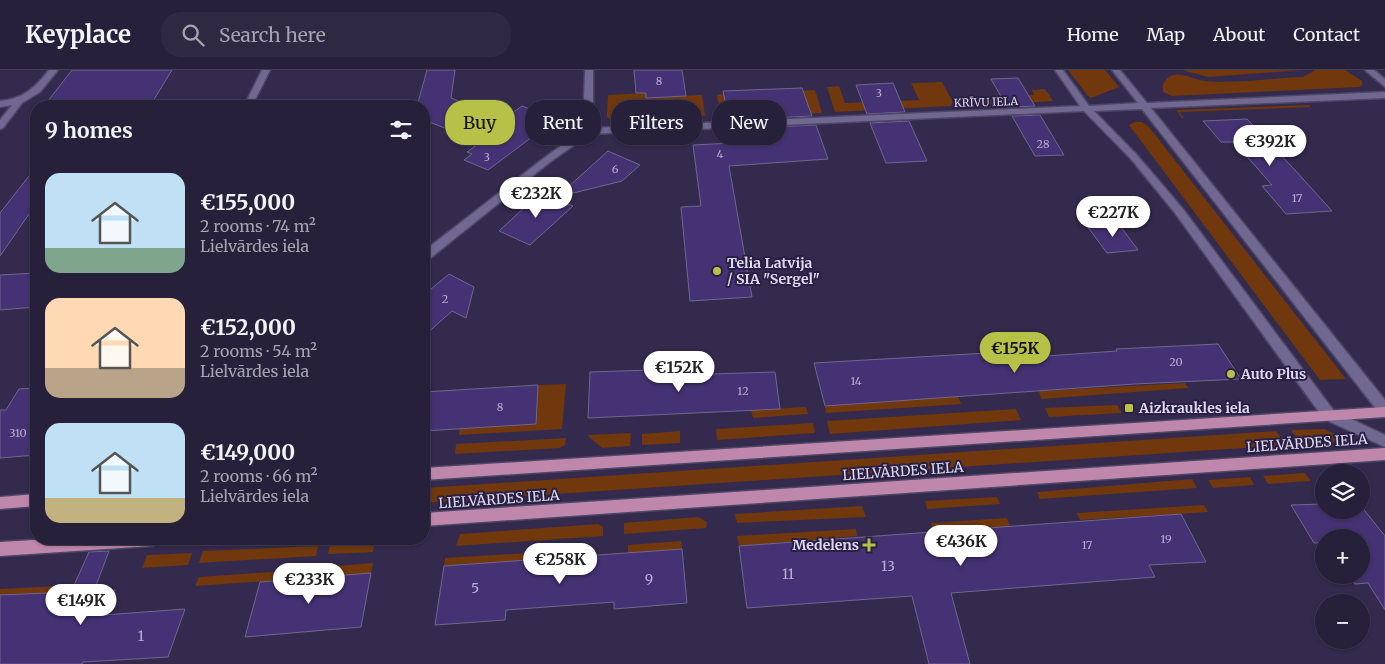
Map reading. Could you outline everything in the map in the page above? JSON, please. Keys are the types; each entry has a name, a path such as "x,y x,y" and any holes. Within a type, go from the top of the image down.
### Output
{"main road":[{"name":"LIELVĀRDES IELA","path":"430,474 1385,411"},
{"name":"LIELVĀRDES IELA","path":"430,520 1385,454"},
{"path":"0,503 30,500"},
{"path":"0,549 60,545"}],"street":[{"path":"0,104 18,102 34,95 54,70"},
{"path":"251,100 266,70"},
{"path":"589,70 589,100"},
{"path":"1059,70 1087,109 1134,157 1179,211 1329,416 1385,441"},
{"path":"1116,70 1385,411"},
{"path":"1368,70 1385,84"},
{"name":"KRĪVU IELA","path":"601,130 1385,95"},
{"path":"0,126 18,102"},
{"path":"430,252 568,145"}],"shaded area":[{"path":"1068,70 1105,70 1119,87 1091,98"},
{"path":"1182,70 1302,70 1208,77"},
{"path":"1315,70 1345,70 1362,81 1362,85 1360,87 1172,96 1163,92 1165,81 1175,75 1184,75 1205,81 1229,82 1303,77"},
{"path":"942,82 953,102 951,106 835,112 827,87 839,86 845,103 919,100 911,83"},
{"path":"1045,89 1053,101 968,106 962,98 1034,95 1032,90"},
{"path":"815,90 822,113 786,114 786,106 802,105 798,91"},
{"path":"646,93 647,98 702,95 705,116 702,116 702,100 611,100 611,120 607,117 608,95"},
{"path":"724,94 725,100 718,100 717,95"},
{"path":"1309,105 1311,107 1179,112 1184,118 1176,110"},
{"path":"1135,122 1142,122 1149,127 1346,379 1320,380 1129,125"},
{"path":"1185,383 1188,388 1041,399 1039,391"},
{"path":"566,384 562,429 459,435 460,428 536,424 538,385"},
{"path":"958,396 961,404 826,413 825,406"},
{"path":"1117,405 1122,413 1049,417 1045,408"},
{"path":"806,407 808,414 753,418 751,410"},
{"path":"1016,409 1021,420 830,434 827,421"},
{"path":"813,423 815,433 717,440 716,429"},
{"path":"1325,429 1336,435 1337,439 1334,442 1301,444 1291,430"},
{"path":"680,431 680,443 642,445 642,434"},
{"path":"1276,431 1286,445 430,503 430,488"},
{"path":"631,433 630,446 602,448 587,435"},
{"path":"566,438 565,445 560,448 455,454 456,444"},
{"path":"1305,473 1311,481 1268,484 1263,476"},
{"path":"1250,477 1254,485 1213,488 1208,480"},
{"path":"1192,479 1197,488 1040,499 1037,492"},
{"path":"997,497 1000,504 927,509 925,501"},
{"path":"1204,505 1208,512 1080,520 1077,513"},
{"path":"862,506 866,517 737,523 735,514"},
{"path":"698,517 707,522 706,528 624,534 624,523"},
{"path":"1007,518 1010,526 933,531 931,523"},
{"path":"598,524 603,527 603,536 456,546 460,534"},
{"path":"856,529 857,536 739,546 737,536"},
{"path":"681,541 682,549 628,553 628,545"},
{"path":"330,545 374,545 373,552 328,554"},
{"path":"318,546 316,556 199,563 203,551"},
{"path":"595,549 596,556 444,566 445,558"},
{"path":"192,553 188,565 142,568 147,555"},
{"path":"373,563 371,573 322,577 324,567"},
{"path":"314,569 311,578 195,586 199,577"},
{"path":"101,584 98,591 0,595 0,589"}],"building":[{"path":"72,70 172,70 154,100 49,100"},
{"path":"427,70 455,70 451,98 456,100 445,100 445,128 430,122 430,100 419,100"},
{"path":"634,70 682,70 686,96 646,98 646,93 636,93"},
{"path":"1018,78 1035,106 1007,107 991,79"},
{"path":"893,83 905,112 867,114 856,85"},
{"path":"802,88 812,116 786,117 786,100 725,100 723,91"},
{"path":"522,106 525,107 525,142 488,170 464,160 472,154 467,152 477,145 515,145 515,111"},
{"path":"1040,115 1064,155 1035,156 1012,116"},
{"path":"1247,119 1332,211 1286,214 1262,186 1272,185 1234,142 1221,142 1203,121"},
{"path":"909,121 927,161 886,163 870,123"},
{"path":"816,125 828,159 729,166 752,297 690,301 681,207 701,206 693,145 786,145 786,126"},
{"path":"608,151 640,165 622,181 557,197"},
{"path":"30,175 30,213 0,256 0,213"},
{"path":"540,193 573,206 530,245 499,231"},
{"path":"1118,223 1138,250 1107,253 1087,226"},
{"path":"30,273 30,308 0,310 0,275"},
{"path":"449,274 474,287 466,318 452,311 430,331 430,290"},
{"path":"1218,344 1241,379 1135,384 825,406 814,363 988,353 990,360 1117,351 1116,349"},
{"path":"680,369 681,375 775,372 780,409 588,418 590,372"},
{"path":"538,385 536,424 430,431 430,392"},
{"path":"30,388 30,456 0,458 0,410 6,410 19,389"},
{"path":"1315,504 1315,519 1370,519 1370,517 1385,536 1385,610 1369,584 1370,529 1315,529 1314,543 1291,505"},
{"path":"1181,514 1206,562 1149,565 1155,577 951,593 970,664 929,664 912,596 747,608 739,546"},
{"path":"682,549 687,603 614,609 614,602 506,610 505,620 435,625 444,566"},
{"path":"109,551 94,591 115,590 104,615 185,609 168,657 83,662 82,664 0,664 0,595 71,592 89,552"},
{"path":"371,573 361,627 245,637 260,582"}],"place":[{"name":"Telia Latvija / SIA \"Sergel\"","path":"717,271"},
{"name":"Auto Plus","path":"1231,374"},
{"name":"Aizkraukles iela","path":"1129,408"},
{"name":"Medelens","path":"869,545"}]}
